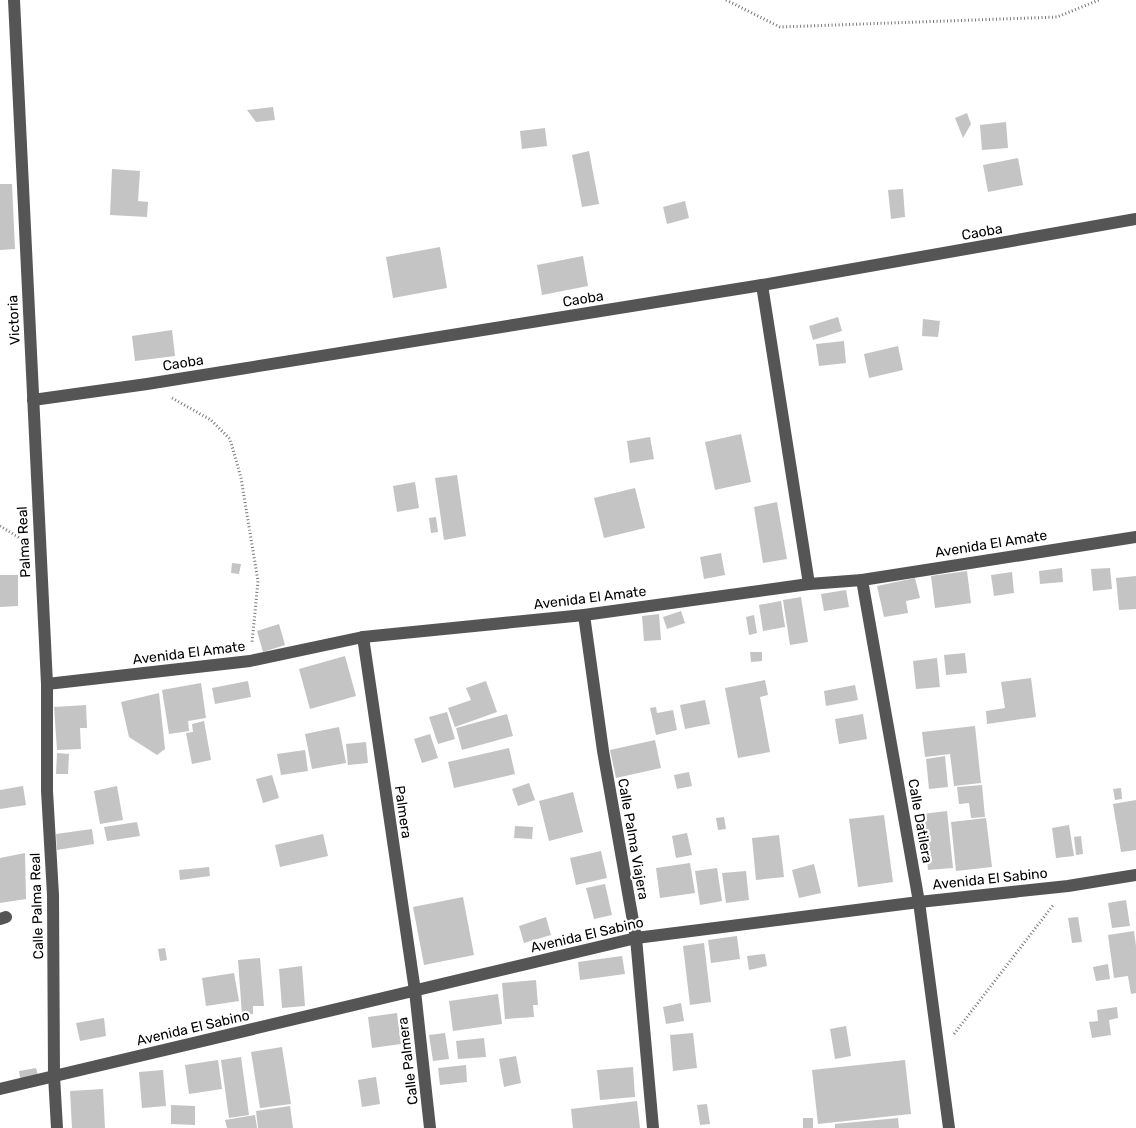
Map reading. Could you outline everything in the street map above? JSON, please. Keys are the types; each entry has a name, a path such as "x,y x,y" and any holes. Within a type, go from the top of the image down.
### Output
{"street":[{"name":"Victoria","path":"14,0 33,400"},
{"name":"Caoba","path":"33,400 147,384 762,285 1136,219"},
{"path":"762,285 809,584"},
{"name":"Palma Real","path":"33,400 47,684"},
{"name":"Avenida El Amate","path":"47,684 250,661 363,638 584,615 809,584 862,580 1136,537"},
{"name":"Calle Datilera","path":"862,580 920,902 949,1128"},
{"name":"Calle Palma Viajera","path":"584,615 603,751 636,938 653,1128"},
{"name":"Palmera","path":"363,638 415,991"},
{"name":"Calle Palma Real","path":"47,684 47,791 53,895 54,1076 57,1128"},
{"name":"Avenida El Sabino","path":"0,1089 636,938 920,902 1068,886 1136,875"},
{"name":"Calle Palmera","path":"415,991 430,1128"}],"path":[{"path":"726,0 780,27 1057,17 1099,0"},
{"path":"147,384 211,420 230,439 241,478 258,581 250,661"},
{"path":"0,526 39,550"},
{"path":"938,1054 1068,886"}],"building":[{"path":"273,107 275,120 256,122 247,110"},
{"path":"967,113 971,124 963,138 955,118"},
{"path":"1006,122 1008,148 982,150 980,125"},
{"path":"545,128 547,146 522,149 520,131"},
{"path":"589,151 599,204 582,207 572,155"},
{"path":"1018,158 1023,185 988,192 983,165"},
{"path":"112,169 140,171 138,201 148,202 147,217 110,215"},
{"path":"0,184 12,184 15,249 0,250"},
{"path":"903,189 905,217 891,219 888,190"},
{"path":"685,201 689,218 667,224 663,207"},
{"path":"440,247 447,288 393,298 386,257"},
{"path":"583,256 588,286 542,295 537,265"},
{"path":"838,317 842,331 813,340 809,326"},
{"path":"923,319 940,321 938,337 922,336"},
{"path":"172,330 175,356 135,361 132,336"},
{"path":"844,341 846,363 819,366 816,344"},
{"path":"898,346 903,370 869,378 864,354"},
{"path":"741,434 751,482 715,490 705,442"},
{"path":"650,437 654,459 630,463 627,441"},
{"path":"457,475 466,536 444,540 435,478"},
{"path":"415,482 419,508 397,512 393,486"},
{"path":"635,488 645,528 604,538 594,498"},
{"path":"777,502 787,559 763,563 754,507"},
{"path":"436,517 438,532 431,533 429,518"},
{"path":"721,553 725,575 704,579 700,557"},
{"path":"232,563 241,564 239,574 231,573"},
{"path":"1062,568 1063,582 1040,584 1039,571"},
{"path":"1110,568 1112,589 1093,591 1091,569"},
{"path":"967,571 971,603 935,608 931,576"},
{"path":"1012,572 1014,593 994,596 991,575"},
{"path":"0,575 18,575 18,606 0,607"},
{"path":"1136,576 1136,609 1119,610 1116,578"},
{"path":"915,578 920,598 906,601 908,613 884,617 877,586"},
{"path":"846,590 849,607 824,611 821,594"},
{"path":"801,597 808,642 790,645 783,600"},
{"path":"781,601 785,627 763,631 759,605"},
{"path":"681,611 685,623 667,629 663,617"},
{"path":"659,614 661,640 644,641 642,616"},
{"path":"754,615 757,633 749,635 746,617"},
{"path":"279,624 285,645 263,652 257,631"},
{"path":"750,652 762,652 762,661 751,662"},
{"path":"965,653 967,673 946,675 944,655"},
{"path":"345,656 356,696 310,709 299,669"},
{"path":"937,658 940,687 916,689 913,661"},
{"path":"1031,678 1036,717 987,724 986,711 1005,708 1001,682"},
{"path":"765,680 768,695 760,697 770,752 738,758 725,688"},
{"path":"248,681 251,697 215,704 212,688"},
{"path":"486,681 497,712 455,727 448,708 471,700 466,688"},
{"path":"201,683 206,718 188,721 189,731 169,734 162,690"},
{"path":"855,685 858,700 826,706 824,691"},
{"path":"159,693 165,749 157,755 129,737 121,702"},
{"path":"705,700 710,724 685,729 680,705"},
{"path":"86,705 87,728 80,728 81,749 57,750 54,707"},
{"path":"656,707 657,713 673,710 677,730 656,735 650,708"},
{"path":"447,712 455,739 438,744 429,717"},
{"path":"507,714 513,736 462,750 456,728"},
{"path":"863,714 867,739 839,744 835,719"},
{"path":"204,721 211,760 192,764 186,733 193,732 192,724"},
{"path":"975,726 981,783 954,786 950,754 925,757 922,732"},
{"path":"339,727 346,763 312,769 305,734"},
{"path":"430,734 438,758 422,763 414,739"},
{"path":"655,740 661,768 616,778 610,750"},
{"path":"366,742 368,763 348,765 346,744"},
{"path":"509,748 515,774 454,788 448,762"},
{"path":"305,750 308,771 281,775 277,754"},
{"path":"57,753 69,754 68,774 56,774"},
{"path":"945,756 948,787 929,789 926,759"},
{"path":"689,772 692,786 677,789 674,775"},
{"path":"272,775 279,798 263,803 256,779"},
{"path":"529,783 535,800 518,806 512,789"},
{"path":"982,785 985,817 971,818 969,803 959,804 957,787"},
{"path":"23,786 26,805 0,809 0,790"},
{"path":"117,786 123,820 100,824 94,791"},
{"path":"1121,788 1122,799 1115,800 1113,789"},
{"path":"573,792 583,832 549,841 539,801"},
{"path":"1136,800 1136,850 1121,852 1113,804"},
{"path":"947,811 953,868 928,870 922,814"},
{"path":"884,815 893,882 858,887 849,819"},
{"path":"724,817 726,829 718,830 716,818"},
{"path":"986,818 992,867 956,871 951,822"},
{"path":"137,822 140,836 107,841 104,827"},
{"path":"1069,825 1074,856 1056,858 1052,828"},
{"path":"515,826 533,827 532,839 514,838"},
{"path":"92,829 94,844 57,850 56,834"},
{"path":"687,833 692,855 676,858 672,836"},
{"path":"323,834 328,856 280,867 275,845"},
{"path":"779,835 784,877 756,880 752,838"},
{"path":"1081,836 1083,854 1076,855 1074,837"},
{"path":"601,851 607,878 576,885 570,858"},
{"path":"25,853 26,899 0,903 0,858"},
{"path":"690,863 695,893 660,898 656,868"},
{"path":"814,864 821,893 799,898 792,870"},
{"path":"209,867 210,876 180,880 179,870"},
{"path":"717,868 722,901 700,905 695,871"},
{"path":"746,871 749,900 726,903 722,873"},
{"path":"605,884 612,915 594,919 586,888"},
{"path":"463,897 474,955 424,965 413,907"},
{"path":"1126,900 1130,926 1112,928 1108,903"},
{"path":"546,917 551,935 524,943 519,926"},
{"path":"1078,917 1082,942 1072,943 1068,918"},
{"path":"1134,931 1136,946 1136,993 1131,994 1128,976 1114,978 1108,935"},
{"path":"737,936 740,959 711,963 708,940"},
{"path":"704,943 711,1002 690,1005 683,946"},
{"path":"165,948 167,960 160,961 158,949"},
{"path":"765,954 767,966 749,970 747,956"},
{"path":"622,956 625,974 580,980 578,962"},
{"path":"260,958 264,1006 253,1006 253,1014 242,1015 238,960"},
{"path":"1108,964 1110,979 1096,981 1093,967"},
{"path":"302,966 305,1006 282,1008 279,969"},
{"path":"234,973 239,1001 206,1006 202,978"},
{"path":"536,980 538,1005 533,1005 534,1017 505,1019 502,983"},
{"path":"498,994 502,1024 453,1031 449,1001"},
{"path":"681,1003 684,1021 666,1024 663,1007"},
{"path":"1117,1007 1118,1018 1109,1020 1111,1035 1092,1038 1089,1022 1098,1021 1097,1010"},
{"path":"397,1013 401,1044 372,1048 368,1017"},
{"path":"104,1018 106,1036 80,1041 76,1023"},
{"path":"846,1026 851,1056 835,1059 830,1029"},
{"path":"445,1033 449,1059 433,1061 429,1035"},
{"path":"693,1033 697,1068 673,1071 670,1035"},
{"path":"484,1038 486,1057 458,1059 456,1041"},
{"path":"282,1047 291,1104 260,1108 251,1052"},
{"path":"516,1056 521,1083 504,1087 499,1059"},
{"path":"241,1057 249,1115 229,1118 221,1060"},
{"path":"218,1060 222,1089 189,1094 185,1065"},
{"path":"905,1060 911,1114 818,1124 812,1070"},
{"path":"466,1065 467,1082 440,1085 438,1068"},
{"path":"633,1067 635,1097 600,1100 597,1070"},
{"path":"36,1068 39,1079 21,1083 19,1071"},
{"path":"163,1070 166,1106 142,1108 139,1072"},
{"path":"376,1077 380,1104 362,1107 358,1080"},
{"path":"103,1089 105,1128 72,1128 70,1091"},
{"path":"637,1101 640,1128 573,1128 571,1109"},
{"path":"707,1104 710,1124 700,1125 697,1105"},
{"path":"171,1105 195,1106 195,1125 171,1124"},
{"path":"290,1106 293,1128 258,1128 256,1111"},
{"path":"255,1115 257,1128 227,1128 225,1120"},
{"path":"803,1118 813,1118 813,1128 803,1128"},
{"path":"898,1118 899,1128 835,1128 835,1124"}]}
